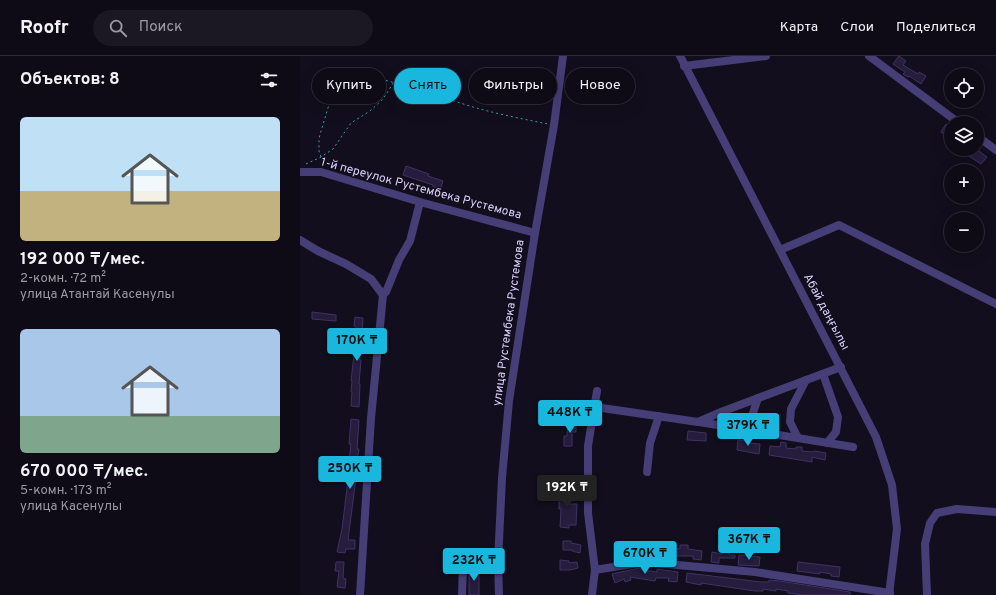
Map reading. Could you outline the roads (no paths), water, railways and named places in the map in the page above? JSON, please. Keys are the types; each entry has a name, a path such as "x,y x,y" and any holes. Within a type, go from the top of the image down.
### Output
{"street":[{"name":"улица Рустембека Рустемова","path":"499,595 498,562 502,478 509,401 535,232 554,125 563,56"},
{"name":"Абай даңғылы","path":"680,56 876,437 892,485 897,529 890,594"},
{"path":"684,66 721,59 766,56"},
{"path":"869,56 950,116"},
{"path":"984,141 996,150"},
{"name":"1-й переулок Рустембека Рустемова","path":"301,169 321,172 420,202 535,232"},
{"path":"360,595 371,418 383,295 386,292 399,260 410,241 420,202"},
{"path":"780,250 839,225 996,304"},
{"path":"300,240 371,279 383,295"},
{"path":"698,422 841,367"},
{"path":"823,374 838,417 836,432 827,443"},
{"path":"798,438 790,422 791,409 806,380"},
{"path":"592,595 595,570 588,512 588,446 597,391"},
{"path":"751,431 753,413 758,398"},
{"path":"594,409 602,408 659,416 853,448"},
{"path":"721,412 718,419 722,426"},
{"path":"647,472 650,443 659,416"},
{"path":"927,595 925,544 930,523 937,513 957,508 996,512"},
{"path":"462,595 463,565 498,562"},
{"path":"595,570 644,562 755,572 890,594"}]}
